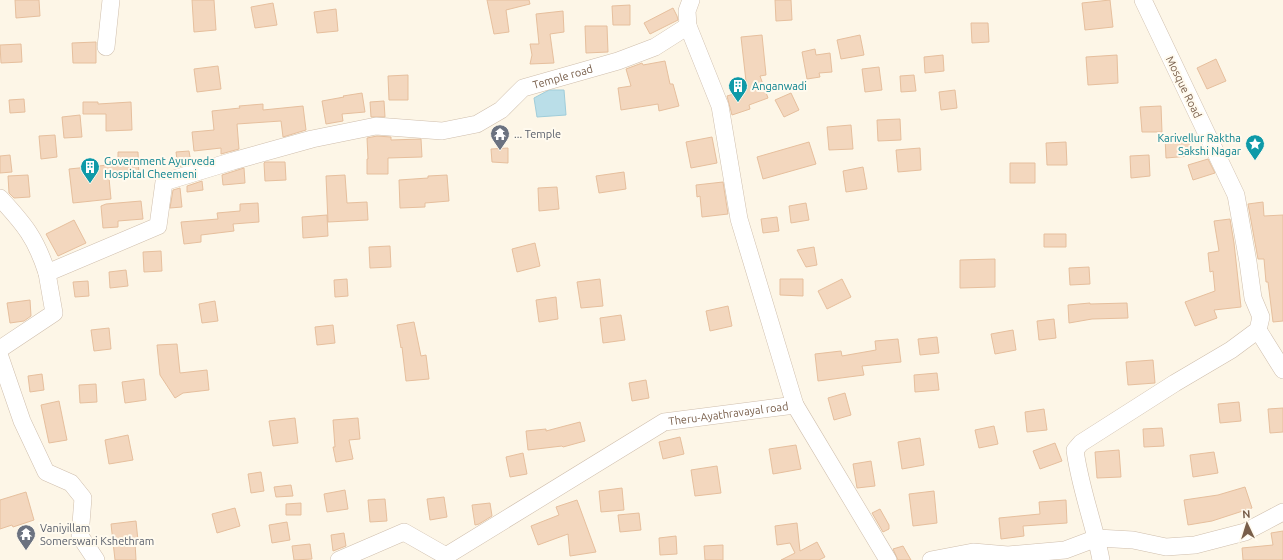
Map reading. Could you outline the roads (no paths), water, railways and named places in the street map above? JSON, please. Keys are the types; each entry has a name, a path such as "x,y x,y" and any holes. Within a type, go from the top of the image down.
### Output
{"street":[{"path":"106,47 111,0"},
{"name":"Theru-Ayathravayal road","path":"339,560 404,532 446,556 664,422 795,405 739,219 720,106 688,26 687,12 691,0"},
{"name":"Mosque Road","path":"1143,0 1236,195 1254,298 1261,317 1258,330"},
{"name":"Temple road","path":"47,273 158,226 164,182 233,160 312,139 376,126 442,131 477,124 501,110 523,88 618,61 655,47 688,26"},
{"path":"0,198 18,217 31,234 41,252 47,273 54,313 0,349"},
{"path":"1101,560 1097,538 1078,470 1076,450 1081,443 1175,383 1231,350 1258,330 1283,370"},
{"path":"0,357 22,421 46,472 71,483 83,498 80,536 96,560"},
{"path":"795,405 888,560"},
{"path":"931,560 973,552 1008,554 1065,550 1097,538 1132,540 1166,547 1195,545 1246,532 1283,512"}],"water":[{"path":"549,90 564,90 566,115 537,117 534,98"}],"place":[{"name":"Anganwadi","path":"738,103"},
{"name":"... Temple","path":"500,151"},
{"name":"Karivellur Raktha Sakshi Nagar","path":"1255,161"},
{"name":"Government Ayurveda Hospital Cheemeni","path":"90,184"},
{"name":"Vaniyillam Somerswari Kshethram","path":"26,551"}]}
